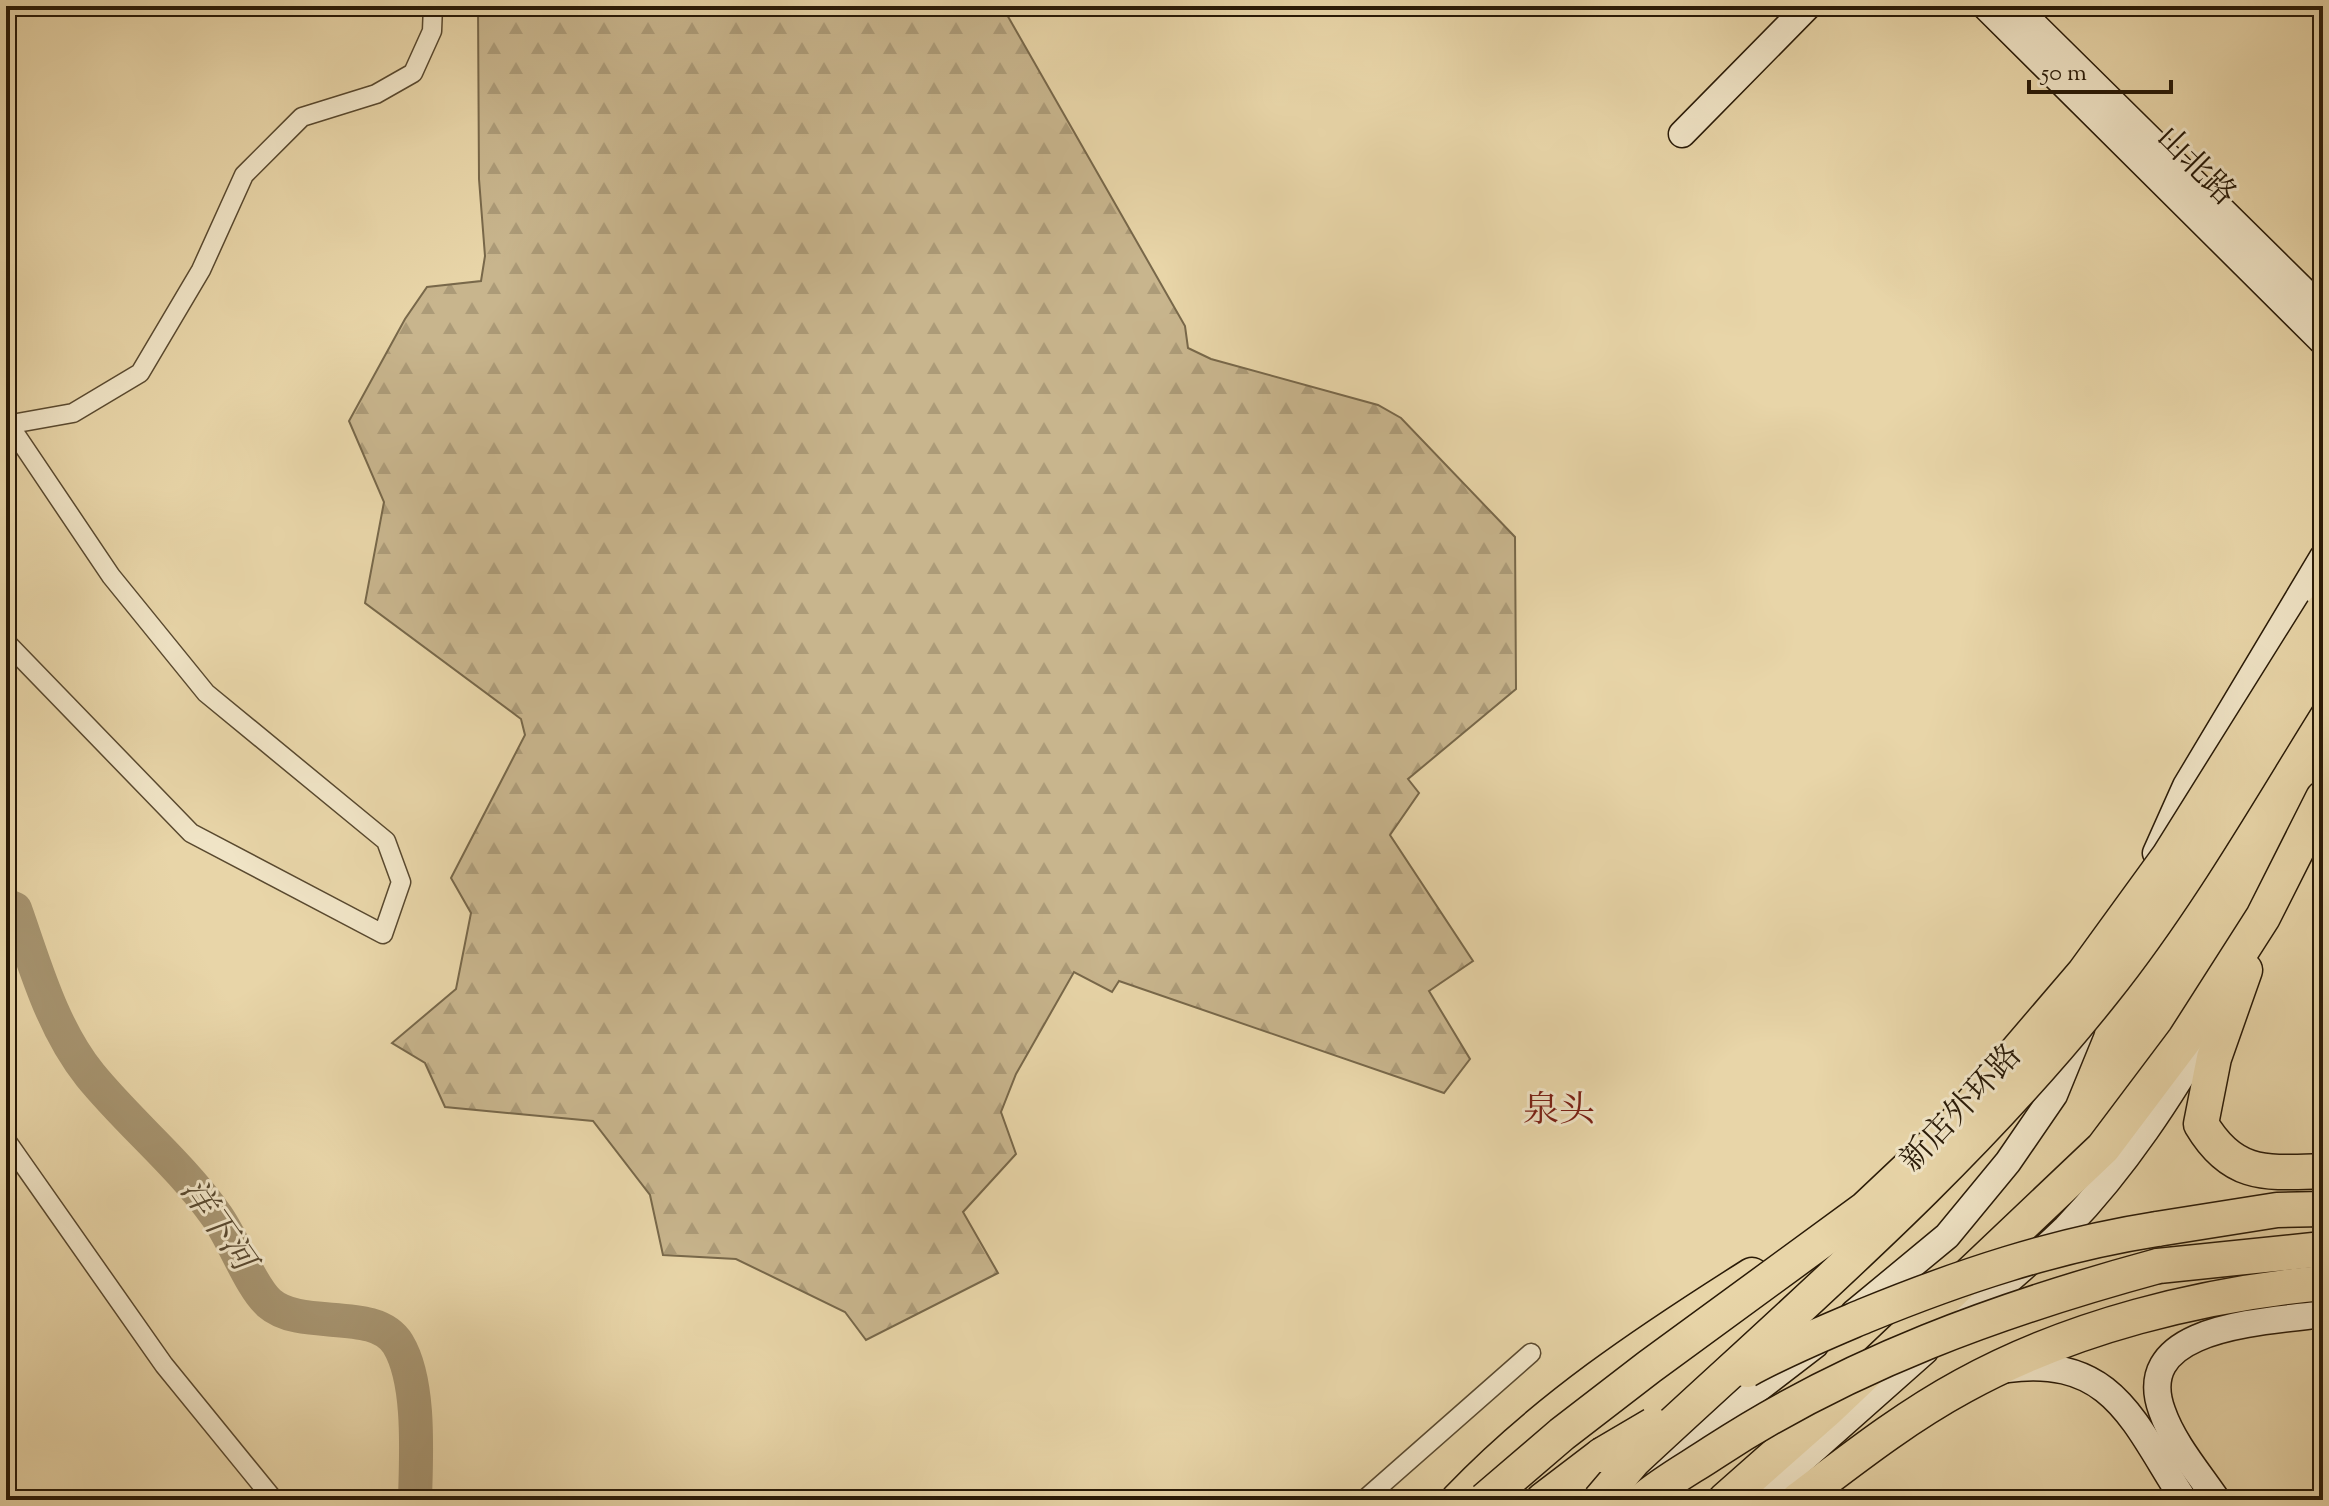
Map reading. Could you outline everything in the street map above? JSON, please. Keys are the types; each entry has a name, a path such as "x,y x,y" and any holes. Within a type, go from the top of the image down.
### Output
{"highway":[{"name":"新店外环路","path":"1486,1484 1865,1209 1954,1125 2084,973 2160,867 2323,610"},
{"name":"新店外环路","path":"1600,1500 1634,1460 1885,1231 1970,1144 2105,991 2190,871 2323,657"},
{"path":"1725,1500 1829,1408 2103,1148 2185,1039 2263,917 2323,798"},
{"path":"2263,917 2214,1058 2201,1124 2214,1146 2234,1162 2257,1172 2323,1171"},
{"path":"1543,1500 1602,1455 1780,1351 1935,1287 2082,1241 2277,1210 2323,1209"},
{"path":"1458,1500 1486,1484 1547,1415 1636,1349 1793,1248"},
{"path":"1643,1500 1751,1428 1855,1370 1990,1318 2158,1266 2323,1249"},
{"path":"1798,1500 1886,1434 1996,1370 2095,1332 2174,1309 2320,1294"}],"main road":[{"path":"1682,134 1808,6"},
{"name":"山北路","path":"1985,6 2323,342"},
{"name":"山北路","path":"2015,6 2323,310"},
{"path":"1613,1500 1763,1389 1947,1236 2008,1162 2054,1095 2104,970 2186,786 2323,557"},
{"path":"1757,1500 2066,1228 2150,1125 2187,1069 2223,1006 2263,917"},
{"path":"1793,1248 2012,1115 2104,970"},
{"path":"2217,1500 2162,1413 2156,1382 2165,1362 2183,1343 2320,1294"},
{"path":"1996,1370 2053,1368 2081,1373 2101,1384 2120,1404 2184,1500"}],"street":[{"path":"6,642 191,833 383,934 401,882 386,841 206,693 111,576 8,426 73,413 140,373 201,270 244,175 302,117 376,94 413,73 432,31 433,6"},
{"path":"6,1140 172,1376 274,1500"},
{"path":"1364,1500 1531,1353"}],"green space":[{"path":"478,6 1002,6 1185,326 1188,348 1211,359 1378,405 1401,418 1515,537 1516,689 1408,779 1419,793 1390,835 1473,961 1429,991 1470,1059 1444,1093 1119,981 1112,992 1074,972 1016,1074 1001,1112 1016,1154 963,1212 998,1273 866,1340 845,1312 736,1259 663,1255 650,1195 593,1121 445,1107 425,1063 392,1043 456,989 471,913 451,878 525,735 521,719 365,603 384,502 349,421 405,319 427,287 481,281 485,256 479,179"}],"waterway":[{"name":"洋下河","path":"6,905 15,909 55,1017 77,1057 105,1093 202,1196 222,1225 248,1274 269,1303 283,1312 300,1316 373,1326 387,1333 398,1344 414,1399 415,1500"}],"district":[{"name":"泉头","path":"1559,1112"}]}
